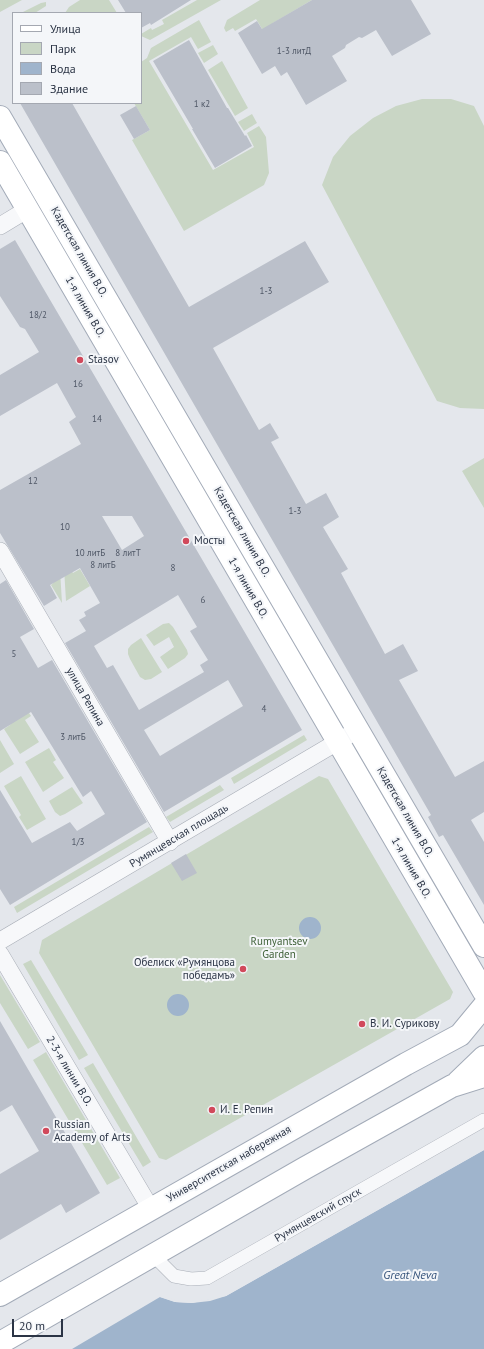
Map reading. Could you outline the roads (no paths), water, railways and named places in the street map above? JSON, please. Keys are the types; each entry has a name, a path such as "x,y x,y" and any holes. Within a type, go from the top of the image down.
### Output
{"main road":[{"name":"Кадетская линия В.О.","path":"0,117 484,946"},
{"name":"1-я линия В.О.","path":"0,162 484,992"},
{"name":"Университетская набережная","path":"0,1295 460,1035 484,1006"},
{"name":"Университетская набережная","path":"460,1035 484,1032"},
{"path":"452,1086 484,1057"},
{"path":"0,1343 305,1168 452,1086 484,1076"}],"street":[{"path":"0,226 28,209"},
{"name":"улица Репина","path":"0,551 170,842"},
{"name":"Румянцевская площадь","path":"0,941 358,730"},
{"name":"2-3-я линии В.О.","path":"0,954 151,1209"},
{"name":"Румянцевский спуск","path":"153,1255 174,1276 191,1279 207,1278 484,1120"}],"water":[{"path":"310,917 318,920 321,928 318,936 310,939 302,936 299,928 302,920"},
{"path":"178,994 186,997 189,1005 186,1013 178,1016 170,1013 167,1005 170,997"},
{"name":"Great Neva","path":"484,1150 484,1349 72,1349 160,1297 175,1302 192,1303 226,1296"}],"place":[{"name":"Stasov","path":"80,360"},
{"name":"Мосты","path":"186,541"},
{"name":"Обелиск «Румянцова победамъ»","path":"243,969"},
{"name":"В. И. Сурикову","path":"362,1024"},
{"name":"И. Е. Репин","path":"212,1110"},
{"name":"Russian Academy of Arts","path":"46,1131"}],"park label":[{"name":"Rumyantsev Garden","path":"279,948"}]}
